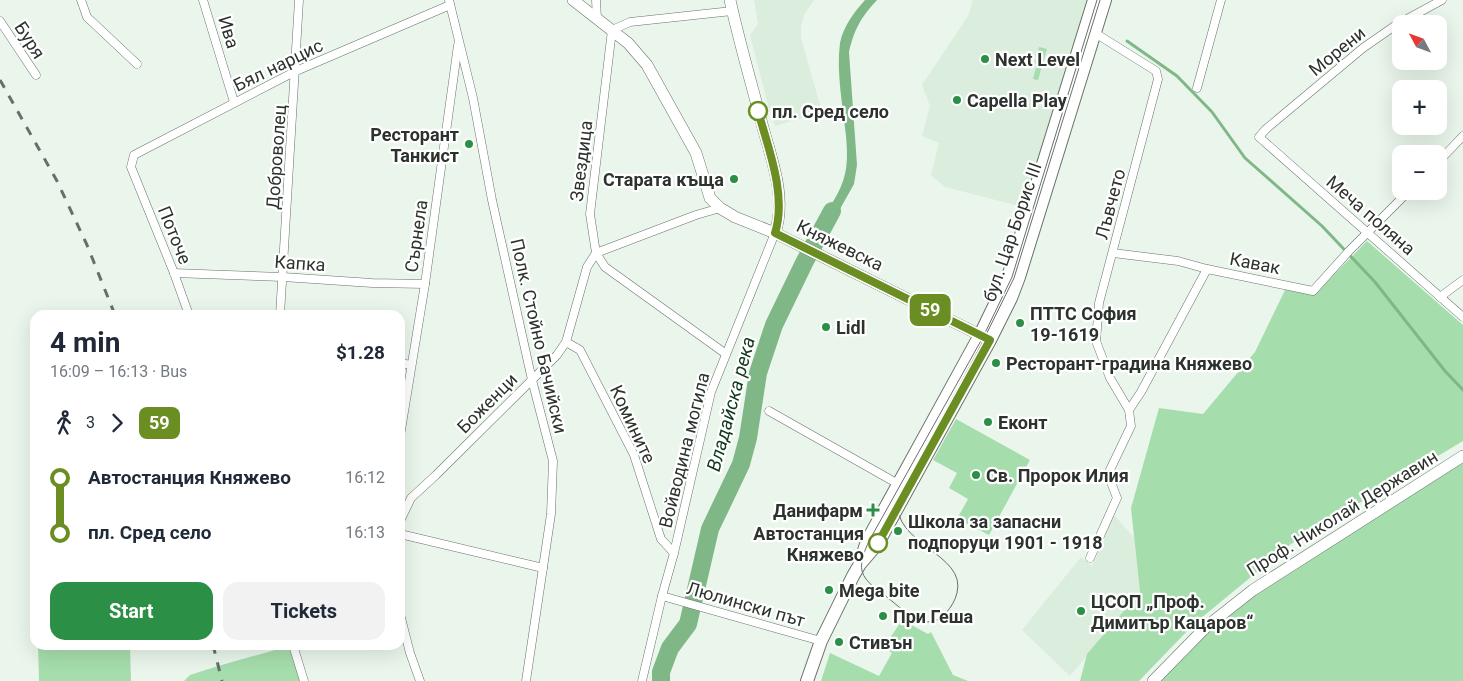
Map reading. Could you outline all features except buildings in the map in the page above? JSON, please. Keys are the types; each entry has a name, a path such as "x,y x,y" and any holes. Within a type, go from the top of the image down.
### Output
{"main road":[{"name":"бул. Цар Борис III","path":"985,338 1008,277 1094,0"},
{"name":"бул. Цар Борис III","path":"807,681 821,641 860,564 878,543 902,487 985,338 1011,298 1105,0"}],"street":[{"path":"81,0 87,17 137,64"},
{"name":"Ива","path":"203,0 234,102"},
{"name":"Доброволец","path":"280,310 299,0"},
{"name":"Княжевска","path":"573,0 638,52 696,153 710,198 720,208 735,217 775,233 985,338"},
{"path":"596,0 597,19"},
{"path":"1197,88 1221,0"},
{"name":"Морени","path":"1259,138 1266,129 1362,48 1396,24 1442,0"},
{"name":"Бял нарцис","path":"131,167 134,155 234,102 296,71 450,2"},
{"name":"Полк. Стойно Бачийски","path":"450,2 473,98 494,210 532,380 553,460 551,514 526,681"},
{"path":"612,30 630,22 731,6 776,177 780,208 775,233"},
{"name":"Буря","path":"0,21 36,75"},
{"name":"Звездица","path":"612,30 590,214 596,253 604,267 726,354"},
{"name":"Лъвчето","path":"1095,33 1156,71 1158,79 1099,303 1096,341 1110,378 1129,410"},
{"name":"Сърнела","path":"405,406 425,284 459,41"},
{"path":"1447,153 1463,136"},
{"name":"Меча поляна","path":"1259,138 1463,317"},
{"name":"Поточе","path":"131,167 174,273 186,310"},
{"name":"Кавак","path":"1113,253 1178,261 1207,269 1313,291 1399,200"},
{"path":"596,253 696,215 720,208"},
{"name":"Войводина могила","path":"642,681 711,392 775,233"},
{"name":"Боженци","path":"405,511 411,498 532,380 566,342 587,267 596,253"},
{"path":"1090,558 1117,498 1108,474 1131,426 1129,410 1141,392 1207,269"},
{"name":"Капка","path":"174,273 425,284"},
{"path":"1440,297 1463,280"},
{"name":"Комините","path":"566,342 580,350 634,455 660,539 674,553"},
{"path":"405,364 412,365"},
{"path":"769,411 902,487"},
{"name":"Проф. Николай Державин","path":"1153,681 1206,627 1253,590 1463,456"},
{"path":"405,535 543,568"},
{"name":"Люлински път","path":"662,596 821,641"},
{"path":"405,634 420,681"},
{"path":"295,650 304,681"}],"shaded area":[{"path":"754,0 814,0 804,15 801,26 801,38 822,112 775,126 750,35 758,24"},
{"path":"865,0 877,0 859,24 849,52 857,165 854,184 826,234 816,229 840,188 847,164 846,136 839,78 840,43 850,20"},
{"path":"973,0 1088,0 1023,207 945,187 931,175 939,143 922,136 930,106 922,85 968,16"},
{"path":"1039,47 1047,49 1038,80 1033,79"},
{"path":"1367,241 1463,325 1463,441 1291,544 1195,623 1139,681 1080,681 1087,654 1140,592 1131,508 1159,408 1203,414 1255,352 1287,286 1317,292"},
{"path":"956,419 1030,460 989,535 957,519 968,499 949,488 957,473 933,460"},
{"path":"1463,459 1463,681 1159,681 1213,627 1268,582"},
{"name":"ЦСОП „Проф. Димитър Кацаров“","path":"1114,515 1134,538 1140,592 1070,676 1022,630 1081,557 1092,566"},
{"path":"902,620 928,634 931,632 953,675 968,681 821,681 830,653 879,676 892,653 884,647"},
{"path":"38,650 130,650 131,681 39,681"},
{"path":"275,650 295,650 304,681 184,681 190,675"}],"waterway":[{"path":"1127,41 1177,76 1212,112 1245,158 1322,226 1375,282 1445,371 1463,390"},
{"name":"Владайска река","path":"661,681 661,672 670,648 688,624 710,529 741,464 748,438 758,373 774,325 832,211"}],"tram line":[{"path":"1097,0 1012,277 983,337 869,541 863,556 862,571 869,583 916,619 931,622 946,613 953,604 957,593 957,579 951,568 906,527 899,515 898,499 981,345 1014,278 1100,0"}],"railway":[{"path":"0,80 57,181 87,245 113,310"},
{"path":"214,650 222,681"}],"bus line":[{"name":"59","path":"758,111 779,194 779,220 775,233 990,340 878,543"}],"place":[{"name":"Next Level","path":"985,59"},
{"name":"Capella Play","path":"957,100"},
{"name":"пл. Сред село","path":"758,111"},
{"name":"Ресторант Танкист","path":"469,144"},
{"name":"Старата къща","path":"734,179"},
{"name":"ПТТС София 19-1619","path":"1020,323"},
{"name":"Lidl","path":"826,327"},
{"name":"Ресторант-градина Княжево","path":"996,363"},
{"name":"Еконт","path":"988,422"},
{"name":"Св. Пророк Илия","path":"976,475"},
{"name":"Данифарм","path":"873,510"},
{"name":"Школа за запасни подпоруци 1901 - 1918","path":"898,531"},
{"name":"Автостанция Княжево","path":"878,543"},
{"name":"Mega bite","path":"829,590"},
{"name":"ЦСОП „Проф. Димитър Кацаров“","path":"1081,611"},
{"name":"При Геша","path":"883,616"},
{"name":"Стивън","path":"839,642"}]}
